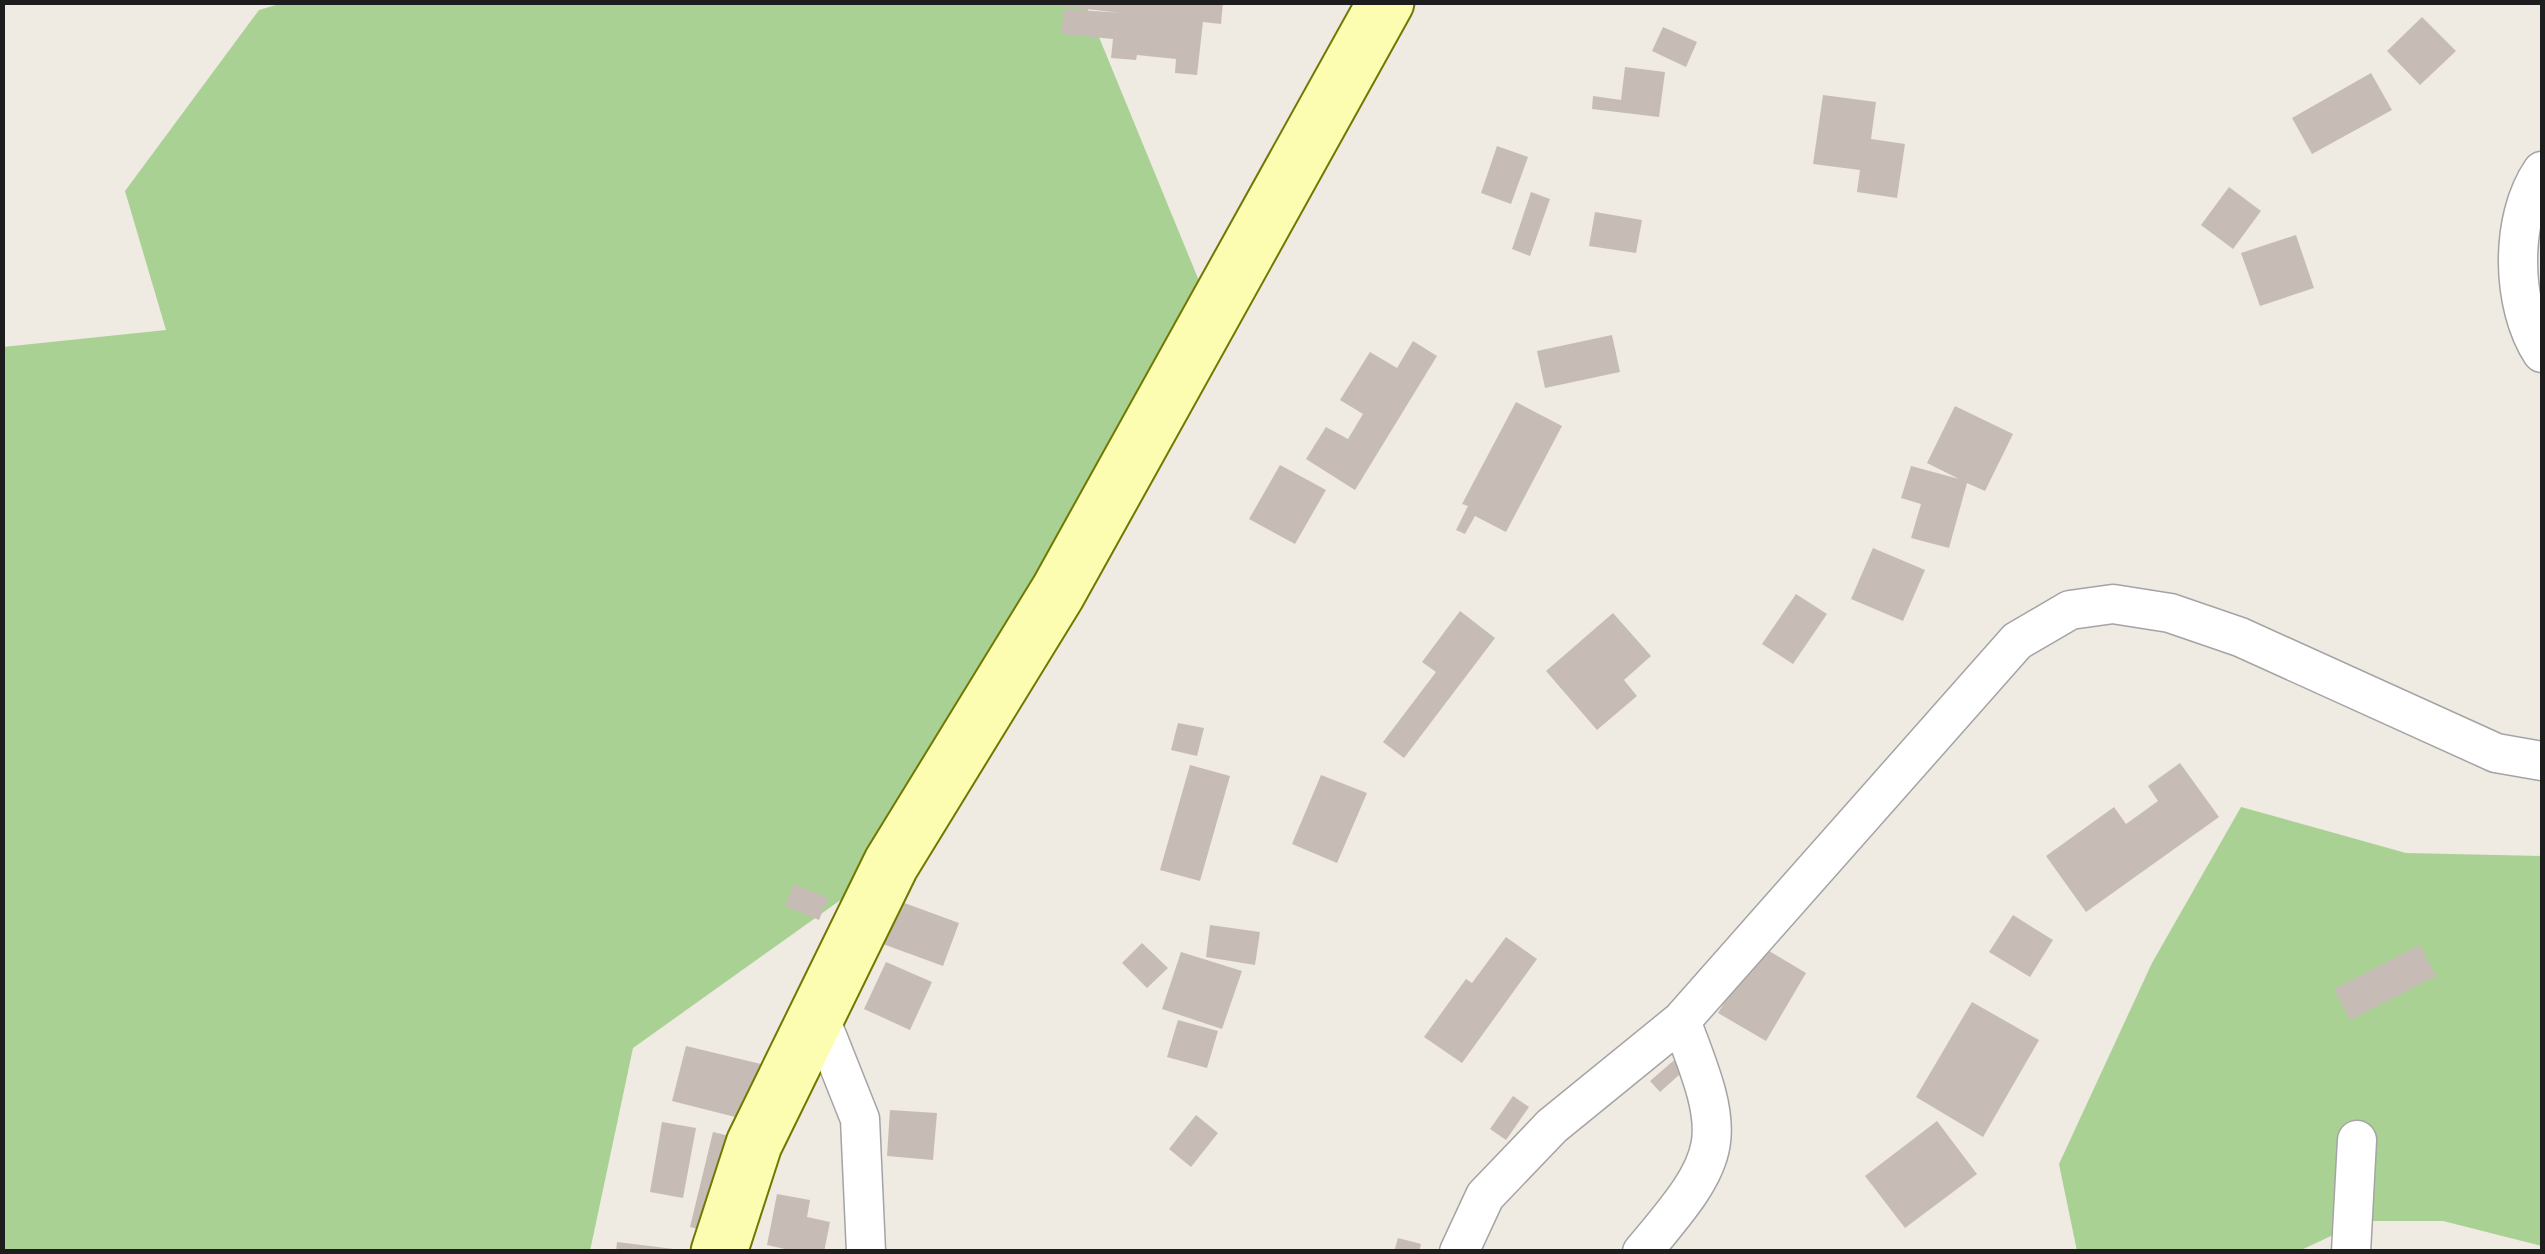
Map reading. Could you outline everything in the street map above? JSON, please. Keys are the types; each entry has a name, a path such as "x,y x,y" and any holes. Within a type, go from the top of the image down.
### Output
{"street":[{"path":"719,1252 754,1144 891,864 1058,592 1386,2"},
{"path":"2542,172 2516,250 2519,286 2533,339 2542,353"},
{"path":"1459,1252 1485,1196 1552,1126 1680,1021 2017,642 2070,610 2113,604 2170,613 2240,637 2496,753 2542,761"},
{"path":"819,1016 860,1119 866,1252"},
{"path":"1642,1252 1701,1177 1711,1148 1707,1088 1680,1021"},
{"path":"2351,1252 2358,1140"}],"green space":[{"path":"286,2 1085,3 1213,315 891,864 633,1048 590,1251 3,1252 3,347 166,330 125,191 259,10"},
{"path":"2241,807 2406,853 2542,856 2542,1246 2443,1221 2363,1221 2299,1251 2077,1251 2059,1164 2152,963"}],"building":[{"path":"1059,2 1223,2 1221,24 1203,22 1197,75 1175,73 1176,59 1137,55 1136,60 1111,58 1113,39 1061,34 1064,9 1122,13 1058,6"},
{"path":"2422,17 2456,51 2420,85 2387,51"},
{"path":"1663,27 1697,42 1686,67 1652,51"},
{"path":"1625,67 1665,72 1659,117 1592,109 1593,96 1621,100"},
{"path":"2371,73 2392,110 2312,154 2292,118"},
{"path":"1823,95 1876,102 1871,139 1905,144 1897,198 1857,192 1860,170 1813,164"},
{"path":"1497,146 1528,157 1511,204 1481,193"},
{"path":"2229,187 2261,211 2233,249 2201,225"},
{"path":"1531,192 1550,199 1530,256 1512,249"},
{"path":"1595,212 1642,220 1636,253 1589,246"},
{"path":"2296,235 2314,288 2260,306 2241,253"},
{"path":"1612,335 1620,372 1545,388 1537,351"},
{"path":"1413,341 1437,356 1355,490 1306,459 1326,427 1348,439 1363,414 1340,400 1370,352 1397,368"},
{"path":"1516,402 1562,426 1506,532 1475,516 1465,534 1456,530 1468,506 1462,504"},
{"path":"1955,406 2013,434 1985,491 1967,483 1949,548 1911,538 1921,504 1901,498 1911,466 1959,479 1927,463"},
{"path":"1280,465 1326,490 1295,544 1249,519"},
{"path":"1873,548 1925,570 1903,621 1851,599"},
{"path":"1796,594 1827,614 1793,664 1762,644"},
{"path":"1460,611 1495,638 1404,758 1383,742 1436,672 1422,662"},
{"path":"1613,613 1651,656 1624,680 1637,696 1597,730 1546,671"},
{"path":"1178,723 1204,728 1197,756 1171,750"},
{"path":"2180,763 2219,817 2086,912 2046,856 2114,807 2126,824 2158,801 2148,786"},
{"path":"1190,765 1230,776 1200,881 1160,870"},
{"path":"1321,775 1367,793 1337,863 1292,844"},
{"path":"794,884 828,898 819,920 785,906"},
{"path":"888,897 959,923 943,966 872,940"},
{"path":"2013,915 2053,940 2030,977 1989,952"},
{"path":"1210,925 1260,932 1255,965 1206,957"},
{"path":"1506,937 1537,959 1462,1063 1424,1037 1466,979 1472,983"},
{"path":"1142,943 1168,968 1147,988 1122,963"},
{"path":"1759,945 1806,973 1766,1041 1718,1013"},
{"path":"2420,945 2436,976 2350,1020 2334,989"},
{"path":"1181,952 1242,971 1222,1029 1162,1009"},
{"path":"886,962 932,982 910,1030 864,1009"},
{"path":"1972,1002 2039,1040 1983,1137 1916,1097"},
{"path":"1178,1020 1218,1031 1207,1068 1167,1057"},
{"path":"686,1046 765,1065 751,1121 672,1101"},
{"path":"1679,1056 1688,1067 1660,1092 1650,1081"},
{"path":"1513,1096 1529,1107 1506,1140 1490,1129"},
{"path":"890,1110 937,1113 933,1160 887,1156"},
{"path":"1196,1115 1218,1133 1191,1167 1169,1149"},
{"path":"1937,1121 1977,1174 1905,1228 1865,1176"},
{"path":"662,1122 696,1128 683,1198 650,1192"},
{"path":"713,1132 759,1143 735,1239 690,1227"},
{"path":"777,1194 810,1200 807,1217 830,1222 824,1252 798,1252 767,1245"},
{"path":"1398,1238 1421,1244 1419,1252 1394,1252"},
{"path":"617,1242 674,1249 674,1252 616,1252"}]}
